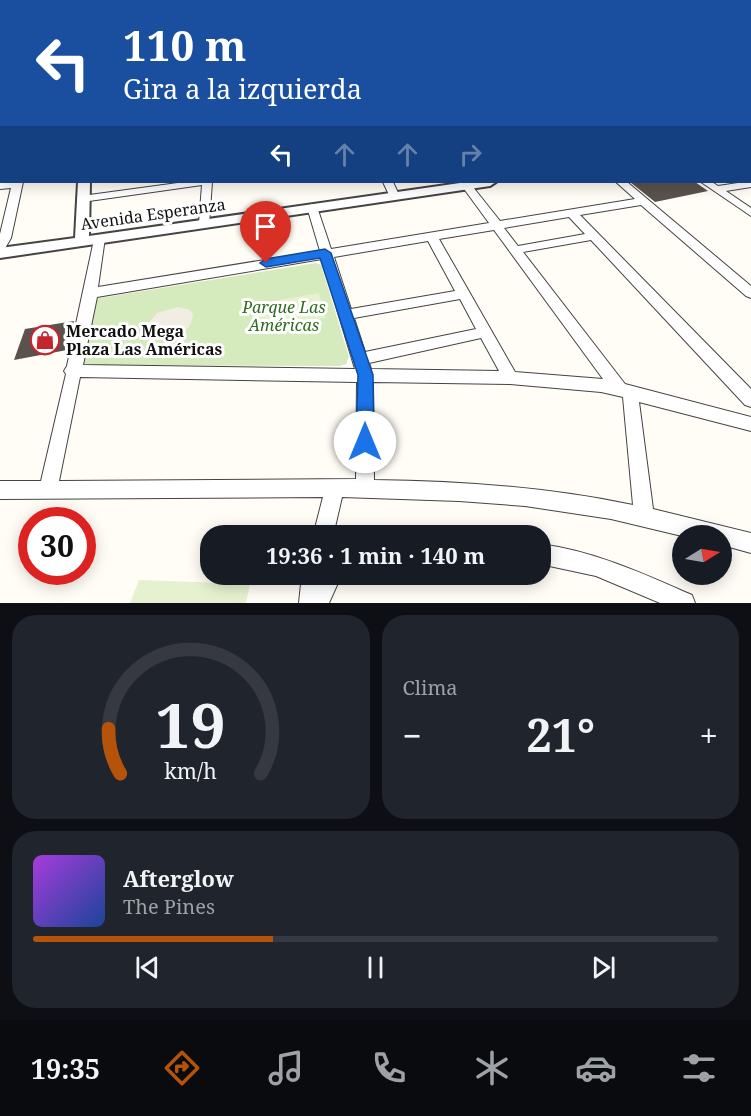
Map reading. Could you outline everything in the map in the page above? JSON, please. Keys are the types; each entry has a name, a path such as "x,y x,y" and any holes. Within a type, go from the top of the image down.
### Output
{"street":[{"path":"0,186 17,183"},
{"path":"0,247 5,238 6,200 17,183"},
{"path":"82,241 84,183"},
{"path":"82,199 138,187 192,183"},
{"path":"205,183 206,223"},
{"path":"388,183 394,195"},
{"path":"466,183 624,390 644,516"},
{"name":"Avenida Esperanza","path":"0,252 466,183"},
{"path":"622,183 751,293"},
{"path":"708,183 751,213"},
{"path":"717,189 751,184"},
{"path":"91,293 644,201"},
{"path":"312,207 363,367 364,487"},
{"path":"572,212 751,400"},
{"path":"431,235 510,378"},
{"path":"516,250 594,236"},
{"path":"48,491 72,371 91,293 99,238"},
{"path":"345,315 464,294"},
{"path":"363,367 485,332"},
{"path":"72,371 363,367 510,378 624,390 751,424"},
{"path":"326,525 335,487"},
{"path":"0,490 364,487 526,497 644,516 751,543"},
{"path":"551,555 613,569 684,603"},
{"path":"310,603 312,585"},
{"path":"318,603 327,585"}],"green space":[{"name":"Parque Las Américas","path":"316,263 321,265 349,357 346,364 340,366 80,365 94,299"},
{"path":"319,293 325,318 259,330 256,304"},
{"path":"139,580 200,582 200,585 250,585 246,603 130,603"}],"shaded area":[{"path":"178,307 190,310 193,314 191,324 187,329 167,338 150,332 149,323 157,313"}],"building":[{"path":"631,183 696,183 708,191 655,202"},
{"name":"Mercado Mega Plaza Las Américas","path":"74,321 67,350 14,360 25,329"}],"place":[{"name":"Mercado Mega Plaza Las Américas","path":"45,340"}],"route":[{"path":"266,263 325,253 365,375 365,442"}]}
